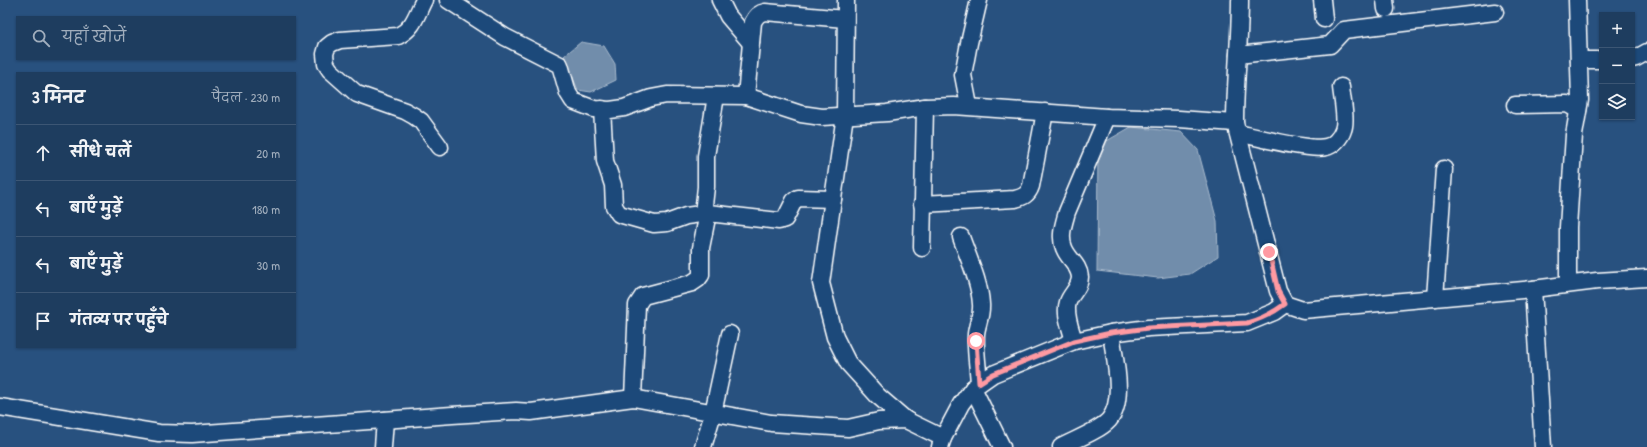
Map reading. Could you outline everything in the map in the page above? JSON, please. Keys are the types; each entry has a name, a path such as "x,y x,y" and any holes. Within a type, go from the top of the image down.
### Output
{"street":[{"path":"448,0 506,37 560,65 568,93 573,101 594,109 610,110 624,108 652,98 667,95 746,96 801,114 822,117 887,113 925,108 969,106 1106,117 1179,119 1236,128 1316,148 1330,146 1337,140 1343,130 1345,123 1341,87"},
{"path":"720,0 728,16 751,43"},
{"path":"846,0 845,116 821,283 835,337 848,364 878,396 906,420 942,442 961,404 976,386 993,374 1074,341 1111,333 1148,328 1247,323 1274,312 1285,304"},
{"path":"969,106 963,75 979,0"},
{"path":"1240,0 1235,104 1236,128 1278,291 1285,304 1303,310 1597,281 1647,278"},
{"path":"1322,0 1324,19"},
{"path":"1568,284 1570,197 1574,135 1580,100 1577,0"},
{"path":"423,2 411,27 406,32 398,36 340,40 332,43 327,47 325,54 326,64 357,94 405,111 422,121 440,147"},
{"path":"746,96 753,22 755,17 760,13 765,12 845,19"},
{"path":"1238,55 1330,45 1344,30 1495,12"},
{"path":"1635,58 1647,52"},
{"path":"1578,60 1599,60"},
{"path":"633,398 637,305 644,296 692,282 698,279 701,275 701,248 705,214 706,156 716,96"},
{"path":"1515,105 1567,104 1578,110"},
{"path":"922,248 925,108"},
{"path":"602,109 605,161 613,185 614,206 619,214 654,224 667,223 686,216 705,214 779,221 785,219 794,201 798,198 833,199"},
{"path":"922,204 1023,197 1028,193 1031,186 1045,112"},
{"path":"1074,341 1067,314 1067,306 1069,300 1079,285 1080,277 1075,263 1064,249 1062,241 1063,227 1067,212 1106,117"},
{"path":"1435,298 1444,169"},
{"path":"961,237 979,290 982,310 976,332 976,386 1002,447"},
{"path":"1533,288 1544,447"},
{"path":"1061,447 1099,427 1108,421 1113,414 1118,396 1118,383 1111,333"},
{"path":"703,447 713,413 730,334"},
{"path":"0,407 159,433 192,434 516,411 531,412 633,398 771,423 833,428 848,428 879,421 906,420"},
{"path":"383,447 385,420"}],"water":[{"path":"581,42 604,46 615,64 616,80 591,92 578,90 564,56"},
{"path":"1131,127 1181,132 1198,150 1217,221 1218,256 1190,274 1158,278 1097,271 1098,146"}],"route":[{"path":"976,341 979,383 993,374 1074,341 1111,333 1148,328 1247,323 1274,312 1285,304 1278,291 1269,252"}]}
